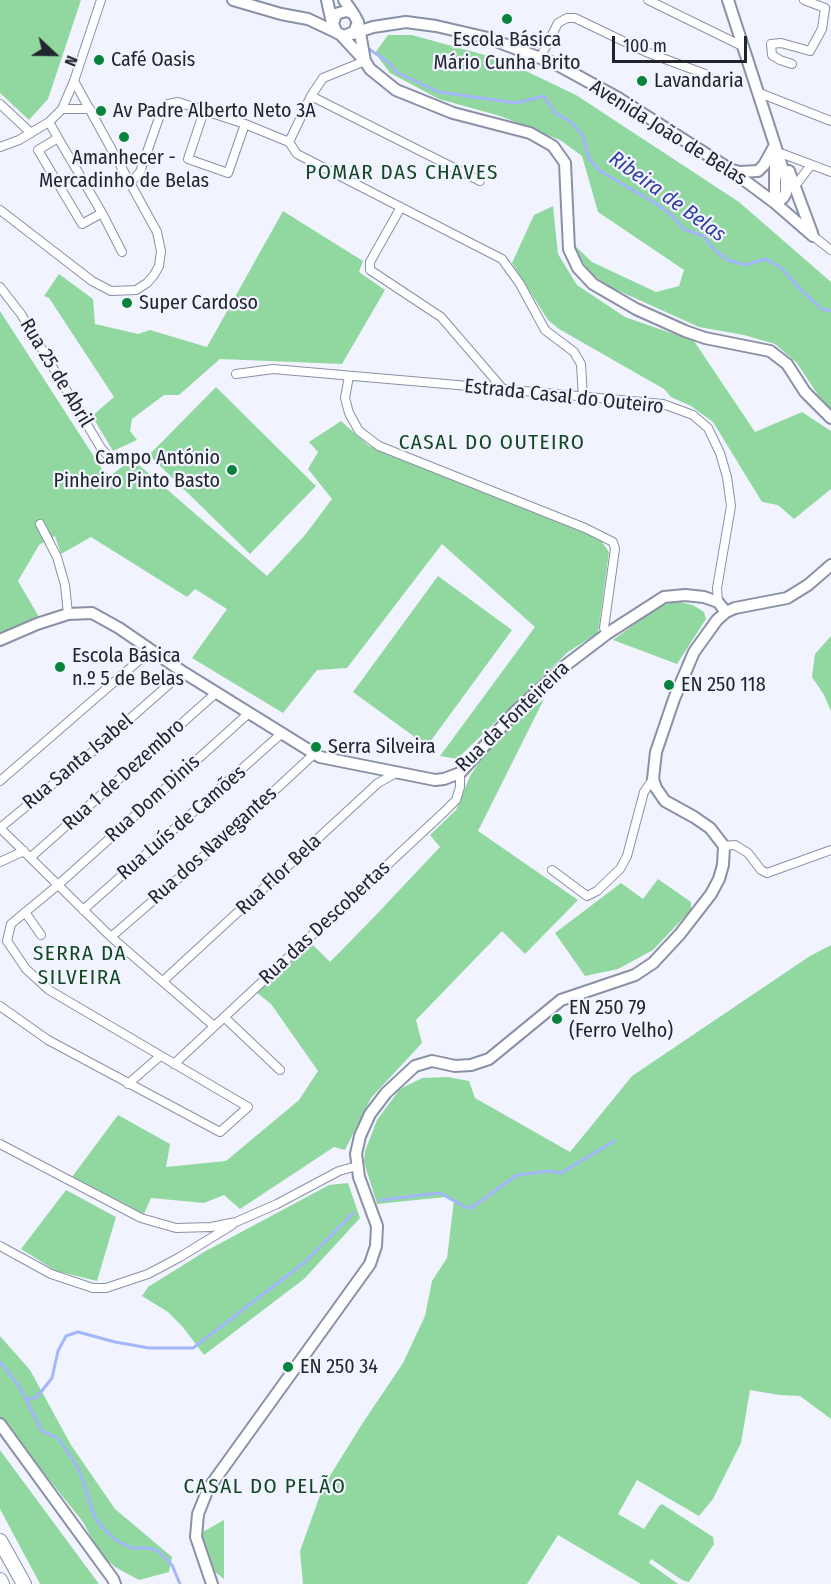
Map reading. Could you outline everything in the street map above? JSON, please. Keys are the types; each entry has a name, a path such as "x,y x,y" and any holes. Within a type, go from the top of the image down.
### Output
{"highway":[{"path":"0,1541 24,1584"},
{"path":"0,1580 2,1584"}],"main road":[{"path":"233,0 281,14 308,19 346,21"},
{"path":"327,0 346,21 365,61"},
{"path":"728,0 787,185 783,198 775,203"},
{"path":"308,19 346,21"},
{"path":"346,21 370,69 396,90 453,113 530,133 554,146 565,163 569,249 578,268 593,284 636,309 685,331 705,338 770,351 787,364 806,392 831,417"},
{"name":"Avenida João de Belas","path":"346,21 385,25"},
{"name":"Avenida João de Belas","path":"346,21 385,25 406,22 436,26 488,38 556,64 618,98 728,168 775,203 813,236"},
{"path":"728,168 740,172 758,171 775,145"},
{"path":"775,145 783,154 813,236"},
{"path":"212,1584 196,1537 198,1514 208,1489 370,1264 376,1246 376,1226 357,1166 356,1154 360,1136 370,1114 386,1093 415,1066 432,1061 455,1066 471,1065 489,1059 561,1000 636,975 652,963 680,934 711,894 719,879 724,846 710,828 665,801 653,779 656,752 686,671 705,635 726,612 735,608 787,598 830,569"},
{"name":"Rua da Fonteireira","path":"0,640 68,614 99,615 183,672 320,757 435,780 459,773 543,686 608,633 664,597 685,595 704,597 718,602"},
{"path":"718,602 726,612"},
{"path":"0,1424 114,1579 115,1584"}],"street":[{"path":"0,147 19,140 49,122 62,108 74,81 101,0"},
{"path":"648,0 742,46"},
{"path":"792,64 772,55 771,44 810,51 822,29 825,8 804,0"},
{"path":"540,58 558,23 567,18 575,18 646,52 708,75"},
{"path":"289,142 311,96 323,78 365,61"},
{"path":"0,210 92,281 111,291 135,290 147,283 154,275 159,266 161,251 157,232 74,81"},
{"path":"756,92 831,121"},
{"path":"311,96 480,181"},
{"path":"130,183 140,172 160,115 168,104 178,102 245,124 289,142 297,154 502,259 520,284 545,330 574,352 581,364 583,398"},
{"path":"0,104 31,133"},
{"path":"62,108 90,109"},
{"path":"204,111 188,159 228,173 245,124"},
{"path":"49,122 122,252"},
{"path":"58,138 38,150 82,224 102,213"},
{"path":"783,154 831,172"},
{"path":"795,186 811,165"},
{"path":"401,207 370,262 370,270 441,317 503,389"},
{"name":"Avenida João de Belas","path":"813,236 831,250"},
{"name":"Rua 25 de Abril","path":"0,287 21,314 101,448 111,459"},
{"name":"Estrada Casal do Outeiro","path":"236,374 273,369 503,389 663,404 693,415 708,428 722,461 731,506 717,588 718,602"},
{"path":"349,376 345,398 349,413 360,431 379,446 585,528 613,542 615,549 604,628 608,633"},
{"path":"40,524 57,557 65,585 68,614"},
{"path":"0,781 151,650"},
{"name":"Rua Santa Isabel","path":"0,828 92,752 183,672"},
{"name":"Rua 1 de Dezembro","path":"31,857 216,693"},
{"name":"Rua Dom Dinis","path":"4,941 11,924 58,885 249,713"},
{"name":"Rua Luís de Camões","path":"83,910 281,734"},
{"name":"Rua dos Navegantes","path":"111,937 194,865 314,754"},
{"name":"Rua Flor Bela","path":"163,981 378,783 396,773"},
{"name":"Rua das Descobertas","path":"174,1064 444,813 456,800 459,773"},
{"path":"552,870 587,896 597,891 620,869 627,856 644,792 653,779"},
{"path":"0,828 111,937 214,1026"},
{"path":"724,846 735,845 748,853 761,870 767,873 831,850"},
{"path":"0,862 24,851"},
{"path":"25,912 41,935"},
{"path":"0,1006 48,1040 220,1132 248,1107 159,1057 49,990 26,969 4,941"},
{"path":"224,1017 280,1070"},
{"path":"128,1084 159,1057"},
{"path":"0,1144 141,1218 176,1228 211,1227 236,1222"},
{"path":"0,1246 51,1274 93,1288 106,1288 148,1274 236,1222 308,1189 339,1171 357,1166"}],"green space":[{"path":"0,0 81,0 48,99 29,120 0,93"},
{"path":"388,35 412,35 503,60 576,95 739,202 831,282 831,409 818,395 797,363 775,344 744,335 699,327 608,286 588,271 573,244 592,262 656,292 679,286 684,270 598,212 582,156 560,140 500,116 439,99 390,73 375,53"},
{"path":"553,206 558,254 577,285 625,317 694,341 755,432 802,412 831,431 831,489 794,519 778,505 762,502 713,422 691,406 671,397 664,389 559,329 548,320 512,263 534,215"},
{"path":"283,211 363,261 359,272 385,290 342,364 220,359 179,395 164,395 132,419 130,431 137,440 113,451 92,416 114,397 49,298 44,296 59,274 93,299 95,324 138,334 150,330 207,347"},
{"path":"0,311 102,469 110,476 132,459 267,576 305,535 332,499 308,469 318,452 309,442 341,421 369,446 600,539 609,552 598,633 568,652 457,759 440,756 535,627 442,544 347,668 317,670 283,713 192,658 227,609 195,589 187,597 91,537 61,554 55,536 39,545 18,581 39,617 0,634"},
{"name":"Campo António Pinheiro Pinto Basto","path":"216,387 316,486 250,554 149,455"},
{"path":"438,576 512,630 427,746 353,692"},
{"path":"675,601 693,605 704,612 706,619 677,664 613,640 657,608"},
{"path":"831,636 831,711 812,677 815,654"},
{"path":"544,699 478,831 578,900 525,954 502,931 416,1020 422,1043 371,1098 345,1150 334,1147 240,1209 224,1195 204,1203 151,1198 144,1214 72,1177 118,1115 170,1144 166,1167 226,1161 299,1100 318,1071 271,1004 256,992 312,944 330,962 440,847 430,835 456,810 470,776 494,739"},
{"path":"658,879 691,902 691,910 653,950 618,969 585,976 555,933 621,883 643,899"},
{"path":"831,945 831,1419 800,1396 750,1390 741,1443 713,1499 699,1516 637,1480 618,1514 644,1529 662,1504 713,1537 714,1544 689,1582 682,1580 651,1559 649,1563 678,1584 641,1584 558,1535 527,1584 303,1584 300,1551 323,1487 403,1363 425,1316 432,1281 447,1258 454,1200 446,1197 377,1204 364,1162 365,1151 377,1120 400,1089 422,1078 448,1077 469,1081 475,1098 570,1152 632,1076 810,956"},
{"path":"348,1183 360,1218 304,1279 204,1355 168,1312 142,1296 148,1287 204,1252 329,1185"},
{"path":"66,1190 116,1217 97,1281 56,1271 21,1249"},
{"path":"0,1336 30,1370 71,1445 115,1509 172,1557 169,1572 139,1580 115,1567 99,1552 83,1522 0,1418"},
{"path":"0,1450 99,1584 40,1584 0,1509"},
{"path":"224,1520 224,1579 215,1572 201,1533"}],"waterway":[{"name":"Ribeira de Belas","path":"369,49 388,62 398,73 439,92 516,103 544,96 555,113 571,122 583,136 589,159 600,171 655,203 670,214 684,229 703,236 716,251 728,260 745,265 766,259 781,268 822,309 831,311"},
{"path":"381,1200 440,1193 471,1208 517,1175 550,1171 561,1173 614,1141"},
{"path":"26,1400 37,1397 52,1378 58,1351 66,1336 78,1332 149,1348 193,1348 305,1262 353,1213"},
{"path":"0,1362 19,1386 42,1431 58,1438 75,1463 82,1477 94,1516 102,1527 116,1540 132,1548 148,1548 158,1551 172,1565 180,1584"}],"place":[{"name":"Escola Básica Mário Cunha Brito","path":"507,19"},
{"name":"Café Oasis","path":"99,60"},
{"name":"Lavandaria","path":"642,81"},
{"name":"Av Padre Alberto Neto 3A","path":"101,111"},
{"name":"Amanhecer - Mercadinho de Belas","path":"124,137"},
{"name":"Super Cardoso","path":"127,303"},
{"name":"Campo António Pinheiro Pinto Basto","path":"232,470"},
{"name":"Escola Básica n.º 5 de Belas","path":"60,667"},
{"name":"EN 250 118","path":"669,685"},
{"name":"Serra Silveira","path":"316,747"},
{"name":"EN 250 79 (Ferro Velho)","path":"557,1019"},
{"name":"EN 250 34","path":"288,1367"}],"district":[{"name":"POMAR DAS CHAVES","path":"402,173"},
{"name":"CASAL DO OUTEIRO","path":"492,443"},
{"name":"SERRA DA SILVEIRA","path":"80,966"},
{"name":"CASAL DO PELÃO","path":"265,1487"}]}
